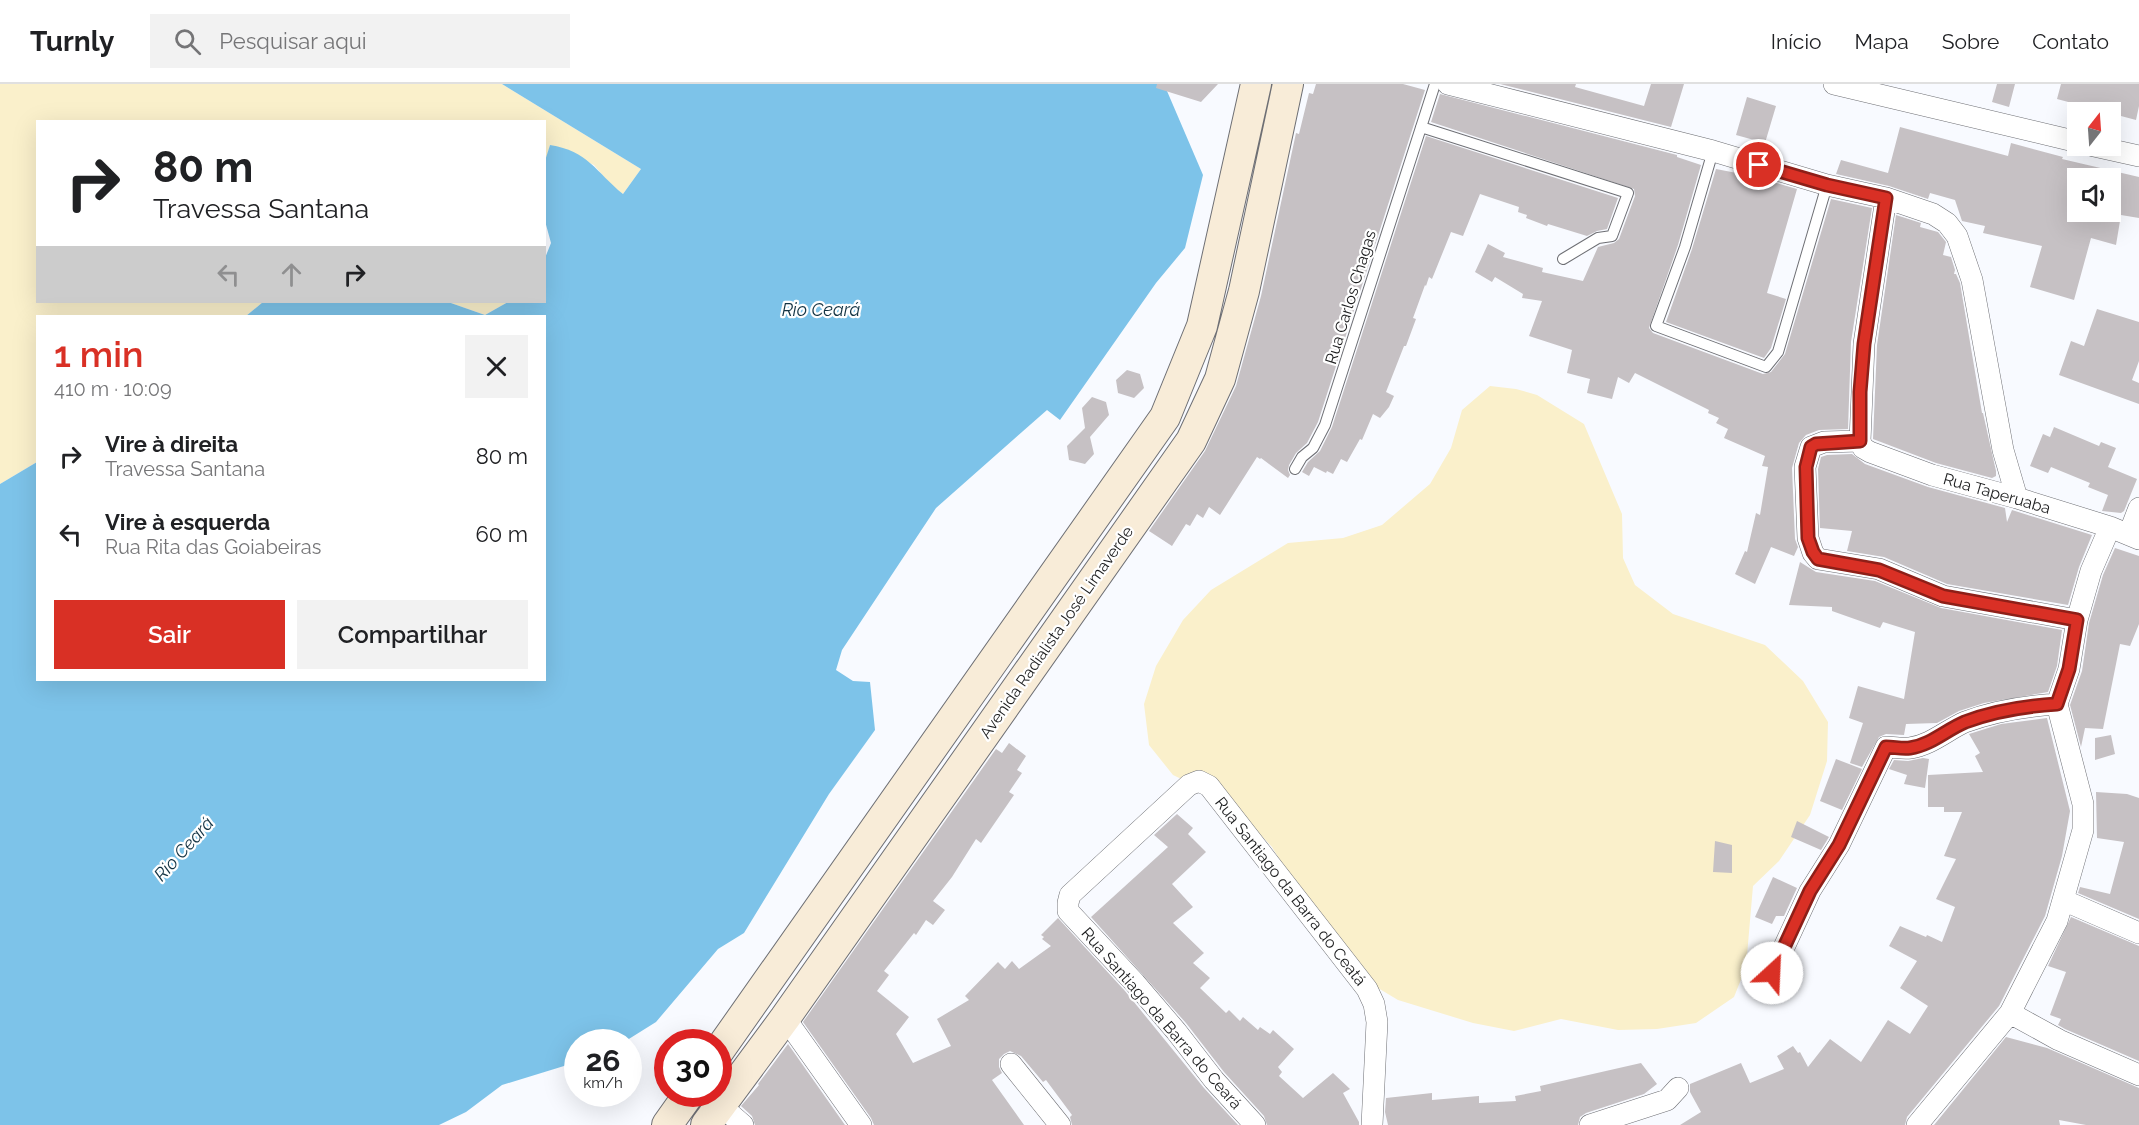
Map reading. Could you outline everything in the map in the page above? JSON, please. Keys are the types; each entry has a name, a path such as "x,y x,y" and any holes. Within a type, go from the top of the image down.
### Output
{"main road":[{"name":"Avenida Radialista José Limaverde","path":"732,1032 1165,417 1202,326 1256,84"},
{"name":"Avenida Radialista José Limaverde","path":"713,1115 785,1018 1191,441 1220,379 1244,291 1288,84"},
{"path":"951,723 977,743"},
{"path":"921,764 948,785"},
{"path":"667,1125 680,1107"}],"street":[{"path":"1448,84 1713,151 1827,185 1886,198 1933,214 1947,223 1958,236 1972,280 2003,450 2017,498"},
{"path":"1834,84 2067,139"},
{"path":"2121,152 2139,156"},
{"path":"1886,198 1864,344 1860,392 1860,441 1816,444 1811,447 1806,467 1808,538 1813,552 1818,559 1879,570 1943,596 2077,620"},
{"name":"Rua Taperuaba","path":"1860,441 1863,448 1870,452 1920,471 2017,498 2126,534"},
{"path":"1917,1125 2010,1013 2057,921 2083,830 2083,804 2057,704 2069,669 2077,620 2091,571 2126,534 2139,508"},
{"path":"1772,973 1810,891 1839,845 1886,747 1910,748 1923,744 1965,722 2030,706 2057,704"},
{"name":"Rua Santiago da Barra do Ceatá","path":"1068,911 1070,895 1189,785 1199,781 1209,786 1367,989 1374,1004 1377,1022 1372,1125"},
{"path":"2063,900 2139,933"},
{"name":"Rua Santiago da Barra do Ceará","path":"1068,911 1135,983 1214,1080 1255,1125"},
{"path":"2010,1013 2059,1040 2139,1076"},
{"path":"785,1018 861,1125"},
{"path":"1011,1064 1060,1125"},
{"path":"1590,1125 1667,1100 1678,1088"},
{"path":"713,1115 743,1125"}],"lane":[{"name":"Rua Carlos Chagas","path":"1295,469 1302,457 1313,447 1325,425 1390,217 1435,84"},
{"path":"1421,127 1628,193 1612,237 1598,238 1563,258"},
{"path":"1713,151 1685,247 1656,326 1766,367 1778,352 1827,185"}],"sand":[{"path":"0,84 502,84 641,169 623,194 611,185 594,165 550,145 546,160 546,120 36,120 36,303 262,303 247,315 36,315 36,463 0,484"},
{"path":"451,303 506,303 485,315"},
{"path":"1490,386 1516,389 1537,395 1584,424 1622,514 1623,558 1635,585 1673,614 1765,645 1803,681 1828,722 1827,761 1810,815 1779,861 1753,886 1746,967 1734,997 1696,1023 1657,1029 1618,1030 1561,1019 1514,1031 1473,1023 1398,1000 1363,979 1290,877 1272,847 1231,803 1173,775 1149,745 1144,704 1156,666 1183,620 1211,590 1288,543 1343,538 1382,525 1430,484 1451,448 1462,410"}],"water":[{"name":"Rio Ceará","path":"502,84 1168,84 1167,91 1203,175 1185,248 1156,283 1060,420 1047,410 936,508 842,650 836,670 853,681 870,682 875,730 829,794 744,933 718,949 656,1022 642,1031 564,1029 564,1066 502,1085 466,1112 439,1125 0,1125 0,484 36,463 36,681 546,681 546,315 485,315 506,303 546,303 546,256 551,243 546,225 546,158 550,145 583,157 623,194 641,169"},
{"name":"Rio Ceará","path":"262,303 451,303 485,315 247,315"}],"building":[{"path":"1157,84 1218,84 1201,102 1156,88"},
{"path":"1316,84 1403,84 1425,90 1318,422 1307,443 1296,453 1289,465 1290,475 1288,478 1257,457 1220,515 1209,507 1203,518 1197,514 1190,526 1186,524 1172,546 1149,531 1205,451 1236,386 1261,296 1296,133 1299,134 1309,93 1313,94"},
{"path":"1500,84 1576,84 1575,87 1644,106 1651,84 1684,84 1671,127"},
{"path":"1997,84 2015,84 2009,107 1992,102"},
{"path":"2061,84 2139,84 2139,106 2136,120 2121,116 2121,102 2068,102 2057,99"},
{"path":"1440,94 1677,155 1677,157 1701,165 1678,245 1649,328 1653,333 1763,374 1771,372 1785,354 1831,199 1872,208 1851,342 1848,429 1819,430 1806,435 1799,443 1792,468 1795,539 1798,547 1794,556 1771,547 1755,584 1735,574 1745,551 1747,552 1756,513 1760,515 1768,467 1762,466 1765,456 1724,438 1728,429 1716,423 1719,418 1708,413 1709,410 1635,373 1629,383 1618,377 1612,399 1587,393 1590,379 1567,373 1572,350 1529,336 1542,301 1522,298 1523,294 1495,277 1492,282 1475,272 1488,244 1505,253 1503,257 1543,268 1542,272 1583,281 1598,247 1614,243 1619,239 1635,196 1634,189 1431,122"},
{"path":"1747,97 1776,106 1765,143 1736,135"},
{"path":"1900,127 2008,156 2011,143 2100,168 2067,168 2067,222 2120,222 2116,245 2091,238 2074,300 2030,287 2042,246 1983,233 1985,226 1962,221 1955,200 1930,193 1928,199 1889,186 1836,174 1841,160 1888,173"},
{"path":"1426,136 1618,198 1607,229 1587,236 1526,218 1527,215 1518,212 1519,207 1480,194 1463,236 1451,232 1432,279 1429,277 1425,285 1413,318 1416,319 1386,392 1394,396 1389,407 1380,418 1373,414 1362,440 1360,439 1347,462 1341,459 1333,474 1314,467 1309,476 1302,472 1308,462 1320,451 1332,427"},
{"path":"1716,169 1752,176 1797,189 1767,293 1786,299 1771,348 1764,358 1666,322 1692,249"},
{"path":"2121,173 2139,177 2139,218 2121,215"},
{"path":"1896,215 1921,223 1920,227 1938,232 1946,242 1943,255 1951,257 1954,274 1960,283 1982,413 1996,471 1996,476 1992,478 1936,463 1873,439 1877,345"},
{"path":"2097,309 2139,322 2139,361 2132,380 2139,383 2139,404 2059,375 2071,341 2084,346"},
{"path":"1127,370 1140,374 1144,388 1134,398 1118,393 1116,380"},
{"path":"1092,397 1106,402 1109,415 1090,437 1094,454 1085,464 1069,460 1067,446 1085,428 1082,408"},
{"path":"2054,427 2099,446 2101,442 2116,448 2108,467 2137,479 2124,511 2121,513 2102,511 2108,495 2088,487 2090,483 2051,467 2048,473 2030,466 2043,434 2050,437"},
{"path":"1852,454 1865,464 1928,487 2005,508 2007,522 2012,510 2092,535 2079,567 2068,605 1947,584 1884,557 1847,551 1852,531 1820,528 1818,469 1821,457"},
{"path":"2115,548 2139,556 2139,624 2130,646 2120,644 2103,729 2085,728 2081,747 2070,705 2082,671 2089,623 2103,575"},
{"path":"1800,562 1816,572 1875,581 1941,608 2062,630 2057,666 2048,692 1984,703 1959,711 1937,723 1906,724 1904,735 1886,734 1879,737 1862,767 1850,763 1863,723 1849,718 1858,686 1904,699 1915,632 1883,622 1880,628 1832,611 1832,607 1789,605"},
{"path":"2047,718 2070,811 2062,856 2045,916 1999,1006 1907,1117 1905,1125 1680,1125 1701,1112 1690,1092 1690,1084 1741,1063 1750,1083 1784,1069 1777,1056 1793,1046 1798,1053 1800,1052 1808,1067 1830,1039 1861,1062 1888,1020 1910,1034 1928,1006 1900,988 1917,961 1889,946 1900,926 1942,942 1955,907 1936,899 1956,859 1944,856 1962,812 1944,812 1944,807 1928,807 1928,775 1983,772 1975,756 1980,753 1969,734 2001,724"},
{"path":"2111,735 2115,754 2095,760 2095,738"},
{"path":"1009,743 1026,756 1017,770 1022,773 1009,792 1014,795 981,843 976,839 952,877 933,901 945,910 933,925 926,920 916,935 914,933 884,971 889,975 877,991 909,1017 896,1034 913,1063 951,1046 937,1019 969,1000 965,996 998,962 1005,969 1012,961 1019,969 1051,946 1042,939 1044,937 1041,935 1058,918 1125,991 1204,1088 1238,1125 1072,1125 1070,1117 1072,1115 1046,1080 1043,1082 1021,1056 1010,1051 999,1059 1002,1073 992,1080 1024,1125 874,1125 803,1022 996,749 1002,753"},
{"path":"1836,759 1862,769 1842,810 1820,801"},
{"path":"1929,759 1925,788 1904,784 1907,775 1889,769 1894,760 1908,761"},
{"path":"2096,792 2127,794 2139,798 2139,919 2078,893 2080,887 2110,894 2124,842 2097,838"},
{"path":"1177,814 1193,828 1188,834 1206,852 1172,884 1193,907 1173,923 1204,953 1193,963 1210,978 1200,988 1226,1013 1229,1010 1240,1021 1243,1017 1258,1030 1260,1027 1270,1034 1273,1030 1294,1049 1278,1067 1282,1072 1279,1076 1303,1098 1333,1073 1350,1089 1343,1093 1359,1125 1267,1125 1264,1116 1224,1072 1186,1023 1091,917 1168,847 1154,835"},
{"path":"1797,821 1829,837 1821,850 1791,837"},
{"path":"1715,841 1732,845 1732,873 1713,872"},
{"path":"1773,877 1797,888 1784,916 1776,916 1772,924 1755,917"},
{"path":"2071,917 2139,946 2139,1061 2065,1029 2058,1025 2061,1019 2050,1015 2066,972 2048,966"},
{"path":"2006,1037 2047,1048 2139,1088 2139,1125 2086,1125 2059,1120 2060,1125 1934,1125"},
{"path":"788,1044 845,1125 755,1125 752,1116 741,1106"},
{"path":"1641,1063 1657,1084 1644,1094 1586,1113 1580,1117 1578,1125 1388,1125 1385,1112 1386,1098 1432,1093 1432,1100 1479,1096 1479,1103 1516,1101 1515,1096 1541,1091 1540,1086"}],"route":[{"path":"1759,165 1827,185 1886,198 1864,344 1860,392 1860,441 1816,444 1811,447 1806,467 1808,538 1813,552 1818,559 1879,570 1943,596 2077,620 2069,669 2057,704 2030,706 1965,722 1940,737 1910,748 1886,747 1839,845 1810,891 1772,973"}]}
